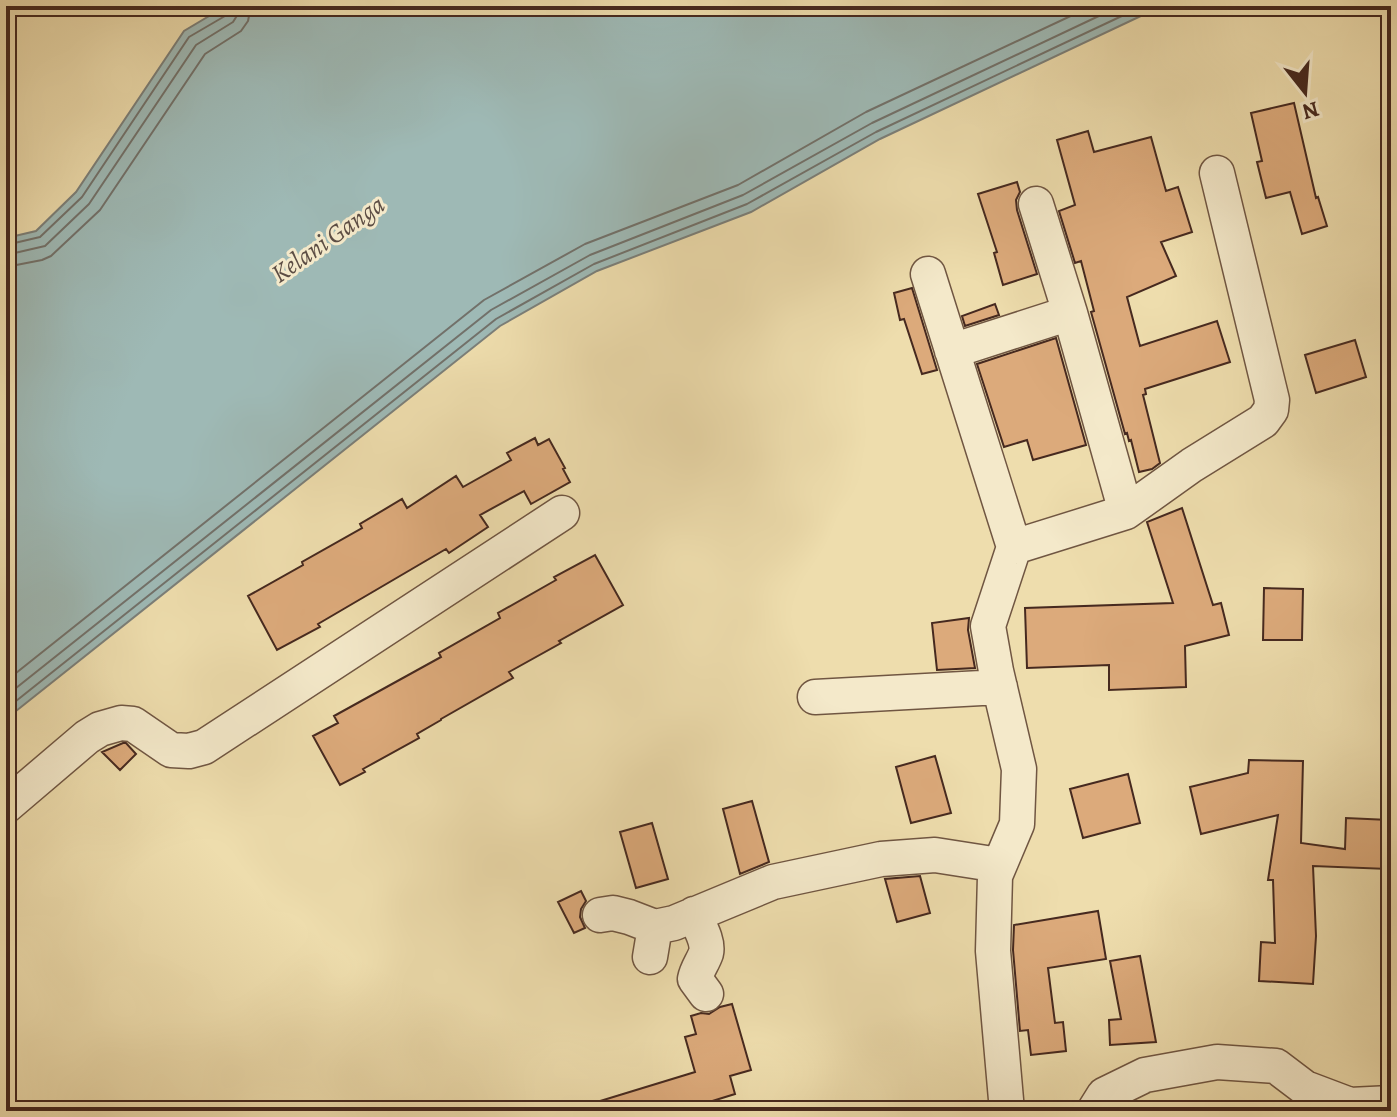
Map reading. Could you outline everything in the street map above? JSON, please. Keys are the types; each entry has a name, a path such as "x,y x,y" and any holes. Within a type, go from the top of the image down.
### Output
{"street":[{"path":"1014,547 1126,512 1192,465 1263,421 1271,410 1272,400 1217,173"},
{"path":"1036,204 1126,512"},
{"path":"928,274 1014,547 988,626 1019,769 1017,824 995,876 993,951 1007,1111"},
{"path":"952,351 1070,313"},
{"path":"6,806 100,729 121,723 133,724 171,750 189,751 204,747 562,513"},
{"path":"815,697 1000,687"},
{"path":"600,915 613,913 629,917 652,942 674,923 773,882 881,859 935,855 999,865"},
{"path":"694,914 706,943 706,954 696,970 695,979 706,994"},
{"path":"1094,1111 1104,1095 1145,1075 1217,1062 1276,1066 1305,1088 1350,1105 1391,1103"}],"water":[{"name":"Kelani Ganga","path":"226,6 1162,6 880,139 751,212 597,271 500,326 6,719 6,238 36,231 76,192 184,31"}],"building":[{"path":"1294,103 1316,198 1327,226 1302,234 1290,192 1266,198 1257,162 1262,161 1251,113"},
{"path":"1088,131 1094,152 1151,137 1166,191 1178,187 1192,232 1161,242 1176,276 1127,297 1140,346 1217,321 1230,362 1145,389 1146,394 1143,395 1160,463 1139,472 1131,440 1125,434 1091,312 1094,311 1081,261 1075,263 1059,211 1075,205 1057,140"},
{"path":"1017,182 1020,192 1016,200 1017,210 1037,274 1003,285 994,253 997,252 978,194"},
{"path":"912,288 937,370 922,374 904,319 900,320 894,293"},
{"path":"995,304 999,315 965,326 962,316"},
{"path":"1056,338 1086,445 1033,460 1027,440 1004,447 977,364"},
{"path":"1355,340 1366,377 1316,393 1305,355"},
{"path":"535,438 538,445 549,439 570,482 531,504 524,491 480,515 488,527 449,553 446,549 277,650 248,596 362,528 360,524 402,499 407,508 456,476 463,487 511,460 507,453"},
{"path":"1182,508 1213,605 1221,603 1229,635 1185,646 1186,687 1109,690 1109,665 1027,668 1025,608 1173,603 1147,522"},
{"path":"595,555 623,605 509,672 513,678 441,719 417,734 419,738 340,785 313,736 338,723 334,716 441,657 439,653 500,618 498,613"},
{"path":"1264,588 1303,589 1302,640 1263,640"},
{"path":"969,618 968,630 975,668 937,670 932,623"},
{"path":"123,743 136,754 120,770 102,752"},
{"path":"935,756 951,813 911,823 896,767"},
{"path":"1249,760 1303,761 1301,843 1345,849 1346,818 1389,820 1388,869 1313,866 1316,936 1313,984 1259,981 1261,942 1275,943 1273,880 1268,880 1278,815 1201,834 1190,787 1248,773"},
{"path":"1128,774 1140,823 1083,838 1070,789"},
{"path":"752,801 769,862 740,874 723,809"},
{"path":"652,823 668,879 636,888 620,832"},
{"path":"920,876 930,913 897,922 885,879"},
{"path":"581,891 586,901 580,917 585,928 574,933 558,902"},
{"path":"1098,911 1106,959 1048,968 1055,1023 1063,1022 1066,1051 1031,1055 1028,1030 1020,1031 1013,950 1014,925"},
{"path":"1140,956 1156,1042 1110,1045 1109,1020 1121,1019 1110,961"},
{"path":"732,1004 751,1070 730,1076 735,1094 680,1111 587,1111 587,1105 695,1072 685,1037 696,1034 691,1016 709,1014"}]}
